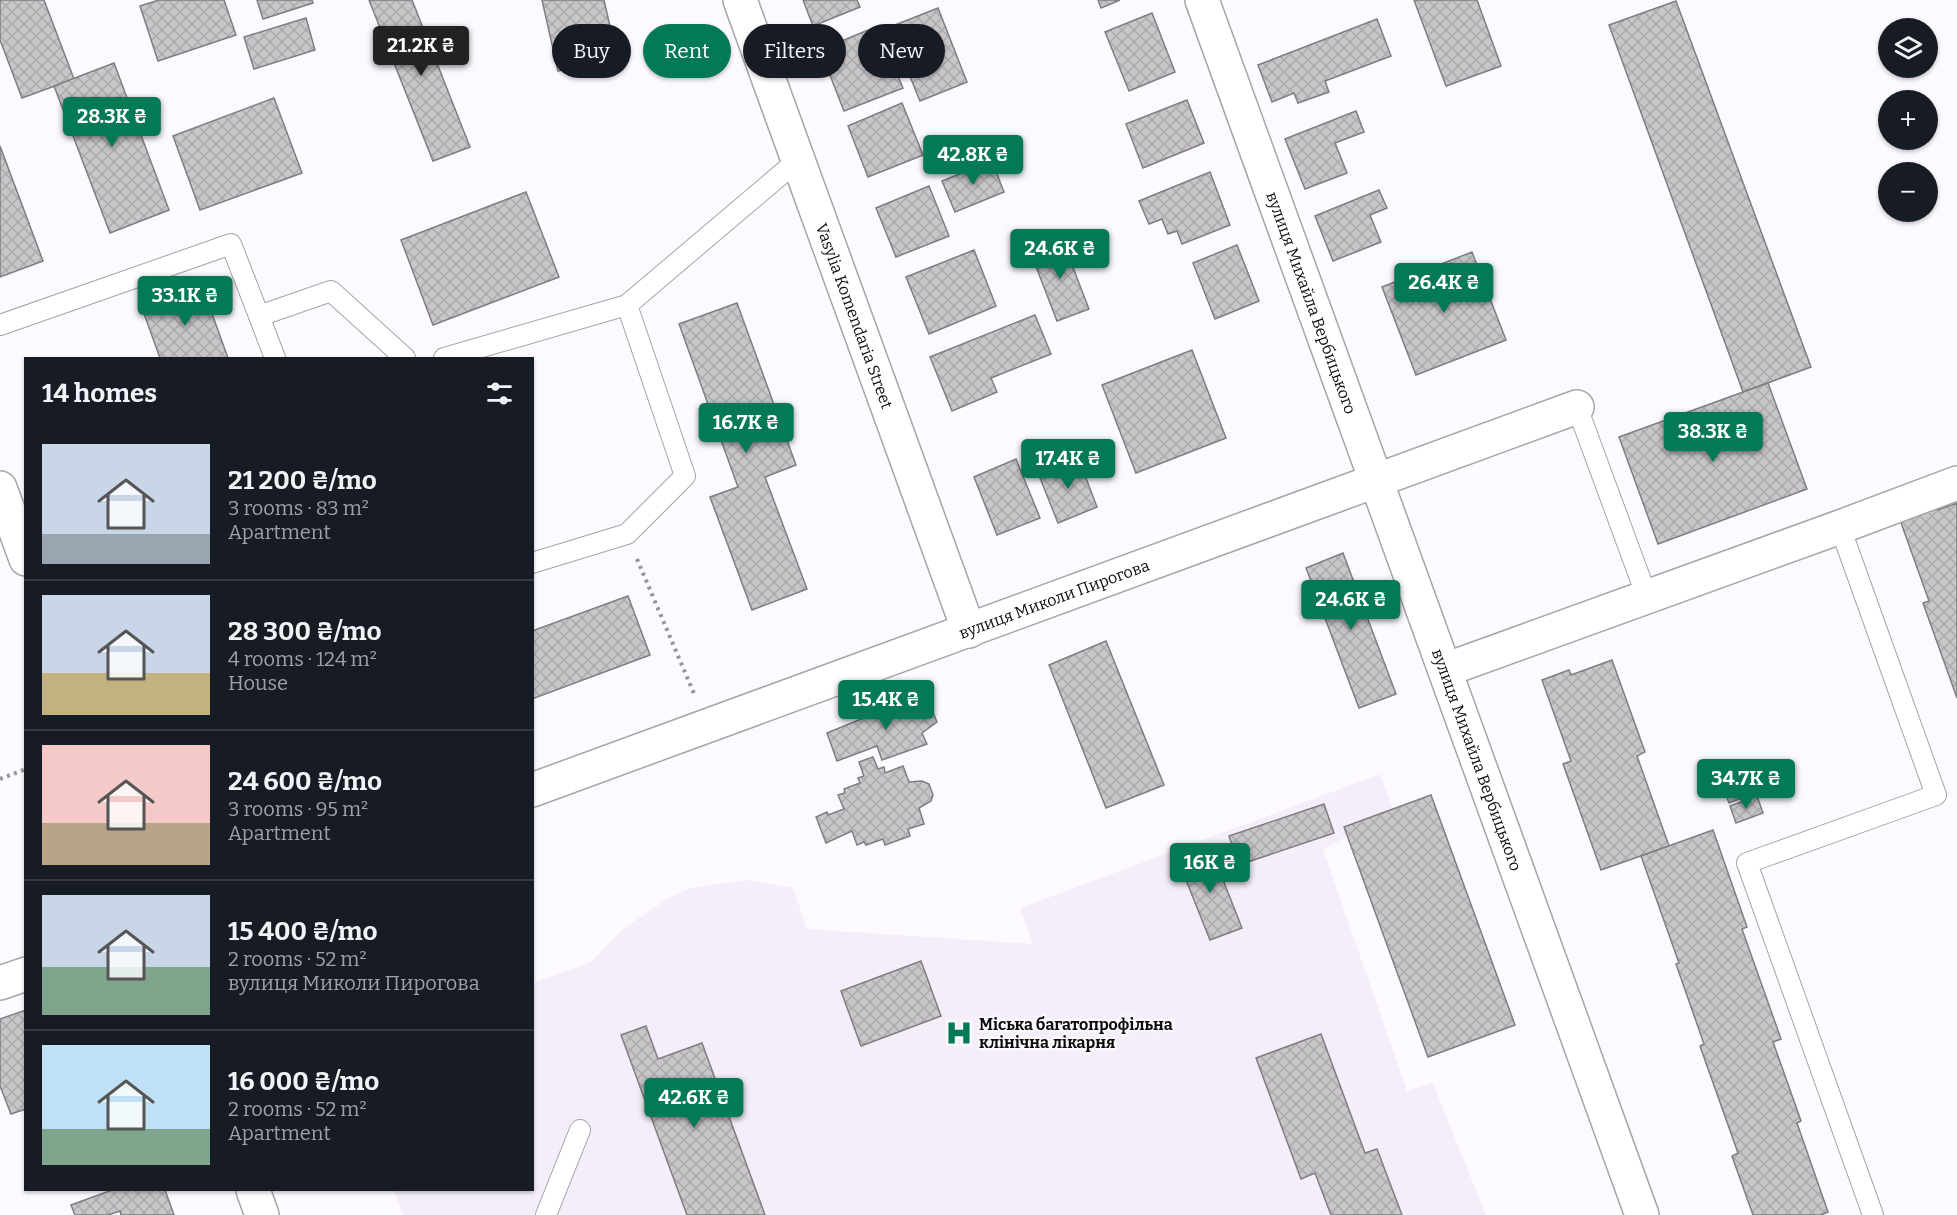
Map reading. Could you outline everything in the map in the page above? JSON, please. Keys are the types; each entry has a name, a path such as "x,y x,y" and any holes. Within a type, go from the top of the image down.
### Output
{"street":[{"name":"Vasylia Komendaria Street","path":"740,0 969,631"},
{"name":"вулиця Михайла Вербицького","path":"1208,2 1377,482 1642,1215"},
{"name":"вулиця Миколи Пирогова","path":"534,789 1577,407"},
{"path":"1445,670 1840,528 1957,483"},
{"path":"0,488 24,554"},
{"path":"0,983 24,975"},
{"path":"253,1191 262,1215"}],"lane":[{"path":"447,357 627,305 798,160"},
{"path":"0,325 231,244 275,357"},
{"path":"259,316 331,291 404,357"},
{"path":"534,562 627,534 686,476 627,305"},
{"path":"1577,407 1647,597"},
{"path":"1840,528 1936,795 1747,863 1873,1215"},
{"path":"546,1215 580,1130"}],"path":[{"path":"627,534 708,726"},
{"path":"0,778 24,770"}],"shaded area":[{"name":"Міська багатопрофільна клінічна лікарня","path":"1380,774 1393,809 1344,826 1346,837 1323,849 1407,1091 1433,1083 1486,1215 403,1215 394,1191 534,1191 534,983 591,962 622,930 668,898 691,888 747,880 793,888 807,929 1033,944 1020,908"}],"building":[{"path":"0,0 44,0 74,79 22,98 0,40"},
{"path":"159,0 224,0 236,35 158,61 140,6"},
{"path":"257,0 312,0 313,3 263,19"},
{"path":"369,0 412,0 470,147 433,161"},
{"path":"542,0 604,0 609,24 552,24 552,44"},
{"path":"803,0 857,0 860,7 818,24 812,24"},
{"path":"1098,0 1120,0 1101,8"},
{"path":"1414,0 1477,0 1501,66 1446,86"},
{"path":"1676,1 1811,367 1743,392 1609,25"},
{"path":"938,8 944,24 898,24"},
{"path":"1152,13 1175,72 1129,91 1105,32"},
{"path":"306,18 315,50 254,69 244,37"},
{"path":"1377,19 1391,56 1325,81 1329,92 1298,103 1294,93 1272,102 1258,65"},
{"path":"945,26 967,82 920,101 911,78 945,78"},
{"path":"858,34 858,78 899,78 903,88 844,111 831,78 846,78 846,39"},
{"path":"114,63 169,210 110,233 54,86"},
{"path":"274,98 302,173 200,210 173,136"},
{"path":"1187,100 1204,143 1143,168 1126,124"},
{"path":"902,103 923,155 868,177 848,126"},
{"path":"1356,111 1364,132 1335,143 1347,173 1305,189 1285,139"},
{"path":"0,146 43,261 0,277"},
{"path":"992,161 1004,192 955,212 942,181"},
{"path":"1210,172 1230,225 1182,244 1177,231 1168,234 1162,219 1149,224 1139,201"},
{"path":"929,186 949,236 896,257 876,208"},
{"path":"1379,190 1387,208 1370,215 1381,242 1333,261 1315,216"},
{"path":"526,192 559,277 433,325 401,240"},
{"path":"1062,239 1089,309 1057,321 1030,251"},
{"path":"1237,245 1259,301 1215,319 1193,263"},
{"path":"974,250 996,306 929,334 906,277"},
{"path":"1472,252 1506,340 1416,375 1382,287"},
{"path":"202,286 228,357 160,357 142,308"},
{"path":"737,303 796,465 765,477 807,589 752,610 710,497 738,487 679,324"},
{"path":"1035,315 1051,354 991,378 997,392 952,411 930,357"},
{"path":"1192,350 1226,438 1136,473 1102,385"},
{"path":"1768,383 1807,489 1658,544 1619,437"},
{"path":"1078,457 1097,507 1058,523 1038,473"},
{"path":"1016,459 1040,518 997,535 974,477"},
{"path":"1957,503 1957,698 1923,603 1929,601 1900,520 1936,507 1938,510"},
{"path":"1343,553 1396,694 1359,708 1306,568"},
{"path":"628,596 650,655 534,698 534,630"},
{"path":"1106,641 1164,785 1106,808 1049,665"},
{"path":"1612,660 1645,752 1637,756 1669,846 1601,870 1563,764 1571,761 1542,680 1569,670 1571,675"},
{"path":"910,699 928,700 937,722 922,733 927,744 882,760 877,746 837,761 827,733"},
{"path":"873,757 878,769 884,767 885,773 903,766 909,782 922,781 929,784 933,795 931,801 919,808 924,824 908,829 910,836 885,845 883,839 866,845 864,842 857,845 852,831 826,843 816,817 844,809 838,795 845,793 844,789 860,783 858,778 864,776 859,762"},
{"path":"1750,777 1755,793 1729,803 1723,787"},
{"path":"1431,795 1515,1025 1428,1057 1344,827"},
{"path":"1757,796 1763,813 1736,823 1730,806"},
{"path":"1324,804 1334,833 1239,865 1229,836"},
{"path":"1713,830 1747,927 1742,929 1781,1039 1773,1042 1801,1121 1797,1123 1828,1212 1821,1215 1753,1215 1732,1156 1738,1153 1700,1046 1704,1044 1676,964 1679,963 1641,856"},
{"path":"1210,847 1242,928 1210,940 1178,860"},
{"path":"921,961 941,1016 861,1046 841,991"},
{"path":"24,1011 24,1110 11,1114 0,1086 0,1019"},
{"path":"646,1026 658,1059 702,1043 765,1215 687,1215 621,1035"},
{"path":"1321,1034 1365,1153 1377,1149 1402,1215 1331,1215 1315,1173 1301,1179 1256,1058"},
{"path":"109,1191 165,1191 174,1215 121,1215 120,1211 108,1215 75,1215 71,1205"}],"place":[{"name":"Міська багатопрофільна клінічна лікарня","path":"959,1033"}]}
